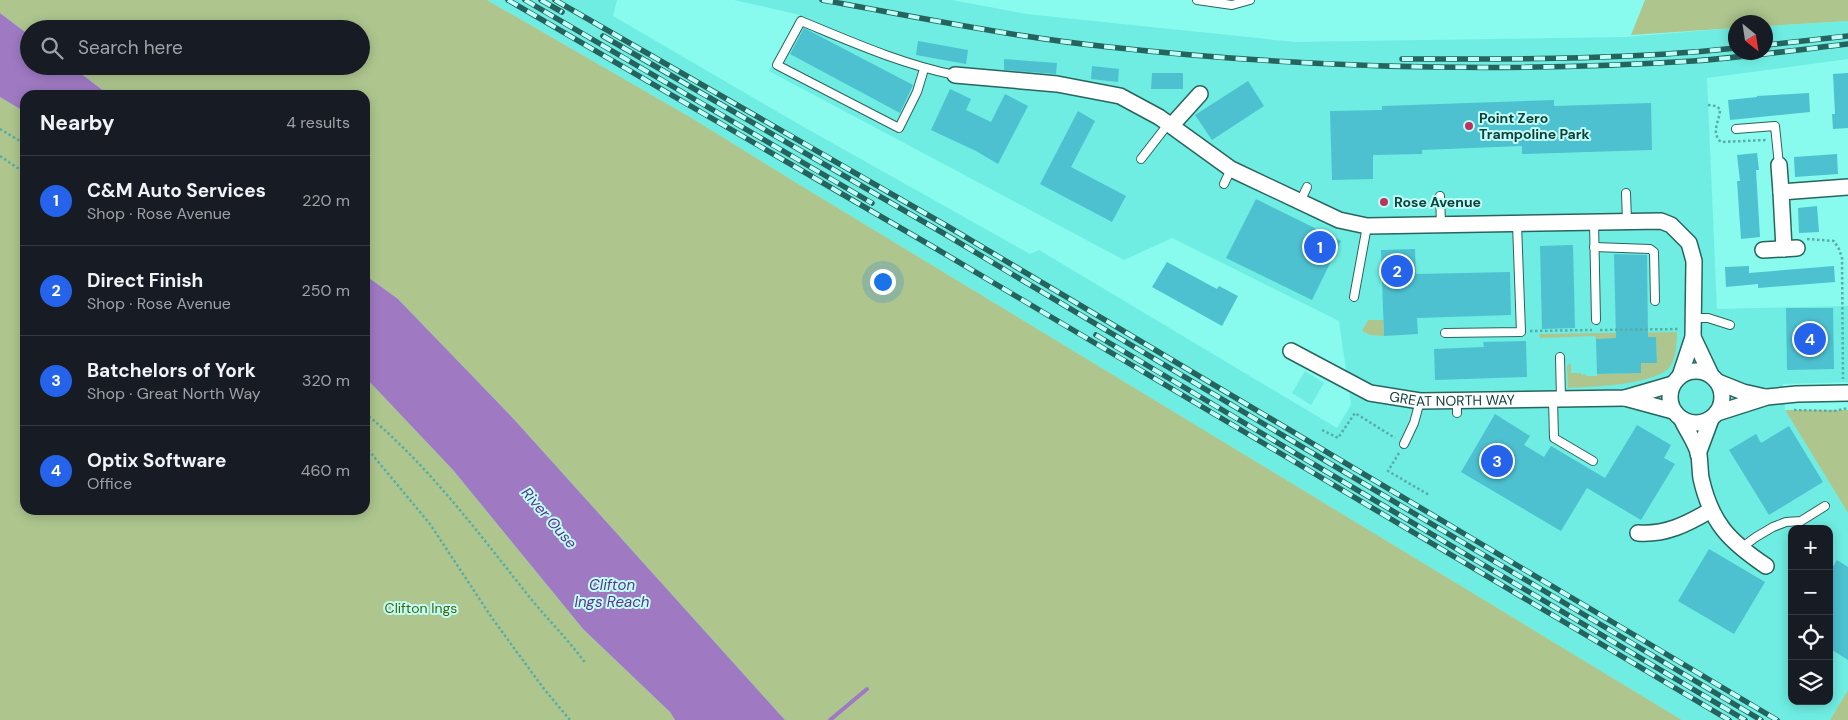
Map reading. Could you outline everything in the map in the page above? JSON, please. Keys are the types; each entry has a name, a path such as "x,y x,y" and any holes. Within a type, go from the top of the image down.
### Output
{"street":[{"path":"954,75 1057,84 1116,95 1170,124 1231,169 1339,220 1367,226 1627,221 1661,221 1671,225 1689,243 1694,261 1694,328 1669,398 1698,454 1700,475 1711,510 1722,528 1741,548 1766,566"},
{"path":"1170,124 1200,94"},
{"path":"1763,250 1794,245 1781,192 1779,165"},
{"path":"1781,192 1848,186"},
{"path":"1694,328 1714,379 1722,392 1722,403 1714,416 1698,454"},
{"name":"GREAT NORTH WAY","path":"1291,350 1370,393 1457,407 1557,399 1625,398 1676,380"},
{"path":"1676,380 1696,370 1743,392 1767,397"},
{"path":"1678,415 1692,424 1702,423 1714,416 1767,397 1846,393"},
{"name":"GREAT NORTH WAY","path":"1625,398 1678,415"},
{"path":"1638,533 1650,534 1668,531 1696,519 1711,510"}],"lane":[{"path":"1197,0 1232,4 1250,0"},
{"path":"924,69 917,92 899,128 777,65 801,21 888,57 924,69 954,75"},
{"path":"1141,159 1170,124"},
{"path":"1736,129 1775,126 1779,165"},
{"path":"1224,184 1231,169"},
{"path":"1300,202 1307,187"},
{"path":"1626,193 1627,221"},
{"path":"1440,196 1441,224"},
{"path":"1594,222 1596,320"},
{"path":"1445,333 1521,332 1517,224"},
{"path":"1354,297 1367,226"},
{"path":"1594,247 1650,249 1654,252 1655,300"},
{"path":"1694,328 1708,318 1730,325"},
{"path":"1560,357 1554,438 1593,461"},
{"path":"1404,444 1414,423 1420,401"},
{"path":"1741,548 1773,527 1786,522 1801,521 1825,506"}],"path":[{"path":"0,129 20,141"},
{"path":"0,156 20,170"},
{"path":"1794,245 1834,242 1839,248 1842,258 1846,393"},
{"path":"1521,332 1694,328"},
{"path":"1790,409 1834,411 1848,408"},
{"path":"1322,430 1338,438 1355,413 1404,444 1388,471 1429,495"},
{"path":"370,417 382,427 460,509 544,616 573,646 586,664"},
{"path":"370,452 430,524 492,618 544,689 570,720"}],"shaded area":[{"path":"487,0 617,0 613,16 802,126 1030,254 1039,250 1337,428 1351,405 1339,321 1172,238 1124,260 769,71 800,15 734,0 952,0 1026,14 1295,42 1625,37 1728,29 1728,60 1773,60 1773,26 1848,21 1848,59 1707,78 1717,309 1848,306 1848,382 1783,384 1785,410 1848,513 1848,690 1830,720 1682,720 690,117"},
{"path":"1305,371 1324,383 1311,405 1292,393"}],"green space":[{"path":"0,0 487,0 690,117 1682,720 785,720 511,416 398,299 370,279 370,90 102,90 83,75 370,75 370,20 20,20 20,28 0,13"},
{"path":"1645,0 1848,0 1848,21 1773,26 1773,15 1728,15 1728,28 1631,35"},
{"name":"Clifton Ings","path":"0,97 20,109 20,515 370,515 370,382 453,470 583,629 670,712 675,720 0,720"},
{"path":"1368,320 1383,320 1384,336 1370,335 1362,331"},
{"path":"1677,332 1671,366 1659,374 1635,382 1568,388 1567,366 1569,364 1571,364 1571,373 1586,374 1586,376 1641,373 1641,363 1657,363 1656,337 1596,339 1595,336 1540,338 1539,334"},
{"path":"1785,410 1848,410 1848,513"},
{"path":"1848,690 1848,720 1830,720"}],"water":[{"path":"0,13 20,28 20,75 83,75 102,90 20,90 20,109 0,97"},
{"name":"Clifton Ings Reach","path":"370,279 398,299 511,416 785,720 675,720 670,712 583,629 453,470 370,382"}],"building":[{"path":"804,28 913,85 900,113 790,54"},
{"path":"918,41 968,50 966,64 916,55"},
{"path":"1004,59 1057,63 1056,74 1004,70"},
{"path":"1092,66 1119,69 1118,82 1091,79"},
{"path":"1152,73 1183,73 1183,89 1151,89"},
{"path":"1848,73 1848,128 1833,129 1832,114 1835,114 1833,74"},
{"path":"1248,81 1264,106 1212,140 1195,115"},
{"path":"950,89 971,99 966,110 991,122 1005,94 1028,106 998,164 976,151 931,130"},
{"path":"1809,93 1810,112 1730,120 1728,100"},
{"path":"1554,100 1554,106 1651,103 1652,150 1522,154 1522,146 1422,150 1422,154 1373,155 1373,179 1332,180 1330,111 1382,110 1382,106"},
{"path":"1078,111 1095,121 1071,167 1126,196 1112,222 1040,184"},
{"path":"1757,153 1759,170 1756,170 1760,237 1741,239 1737,181 1740,181 1737,155"},
{"path":"1837,154 1838,174 1795,177 1794,157"},
{"path":"1256,199 1341,241 1312,300 1226,258"},
{"path":"1817,206 1819,232 1799,233 1798,208"},
{"path":"1573,245 1575,328 1542,329 1540,246"},
{"path":"1415,249 1416,274 1510,272 1511,315 1417,318 1418,334 1384,336 1381,250"},
{"path":"1614,254 1647,255 1648,337 1656,337 1657,363 1641,363 1641,373 1597,374 1596,339 1616,338"},
{"path":"1167,262 1217,289 1219,286 1238,296 1222,326 1152,287"},
{"path":"1749,266 1749,273 1834,266 1835,282 1758,288 1758,284 1726,287 1725,267"},
{"path":"1786,308 1833,308 1834,369 1787,370"},
{"path":"1526,341 1527,377 1435,380 1434,349 1484,347 1483,342"},
{"path":"1495,414 1530,436 1524,445 1544,457 1551,446 1605,478 1637,425 1671,445 1664,458 1675,464 1641,520 1587,488 1561,531 1461,472"},
{"path":"1789,426 1823,482 1769,515 1729,450 1756,434 1761,443"},
{"path":"1709,549 1765,582 1734,634 1678,601"},
{"path":"1837,560 1848,567 1848,660 1833,651 1833,566"}],"waterway":[{"path":"830,720 867,689"}],"railway":[{"path":"508,0 935,248 1729,720"},
{"path":"525,0 872,203"},
{"path":"541,0 562,12"},
{"path":"555,0 947,226 1777,720"},
{"path":"822,0 1073,43 1182,54 1328,64 1474,67 1620,65 1693,61 1848,44"},
{"path":"603,36 943,233 1761,720"},
{"path":"1773,44 1848,36"},
{"path":"1402,59 1611,57 1728,49"},
{"path":"1096,335 1745,720"}],"place":[{"name":"Point Zero Trampoline Park","path":"1469,126"},
{"name":"Rose Avenue","path":"1384,202"},
{"name":"C&M Auto Services","path":"1320,247"},
{"name":"Direct Finish","path":"1397,271"},
{"name":"Optix Software","path":"1810,339"},
{"name":"Batchelors of York","path":"1497,461"}],"water label":[{"name":"River Ouse","path":"549,518"}]}
